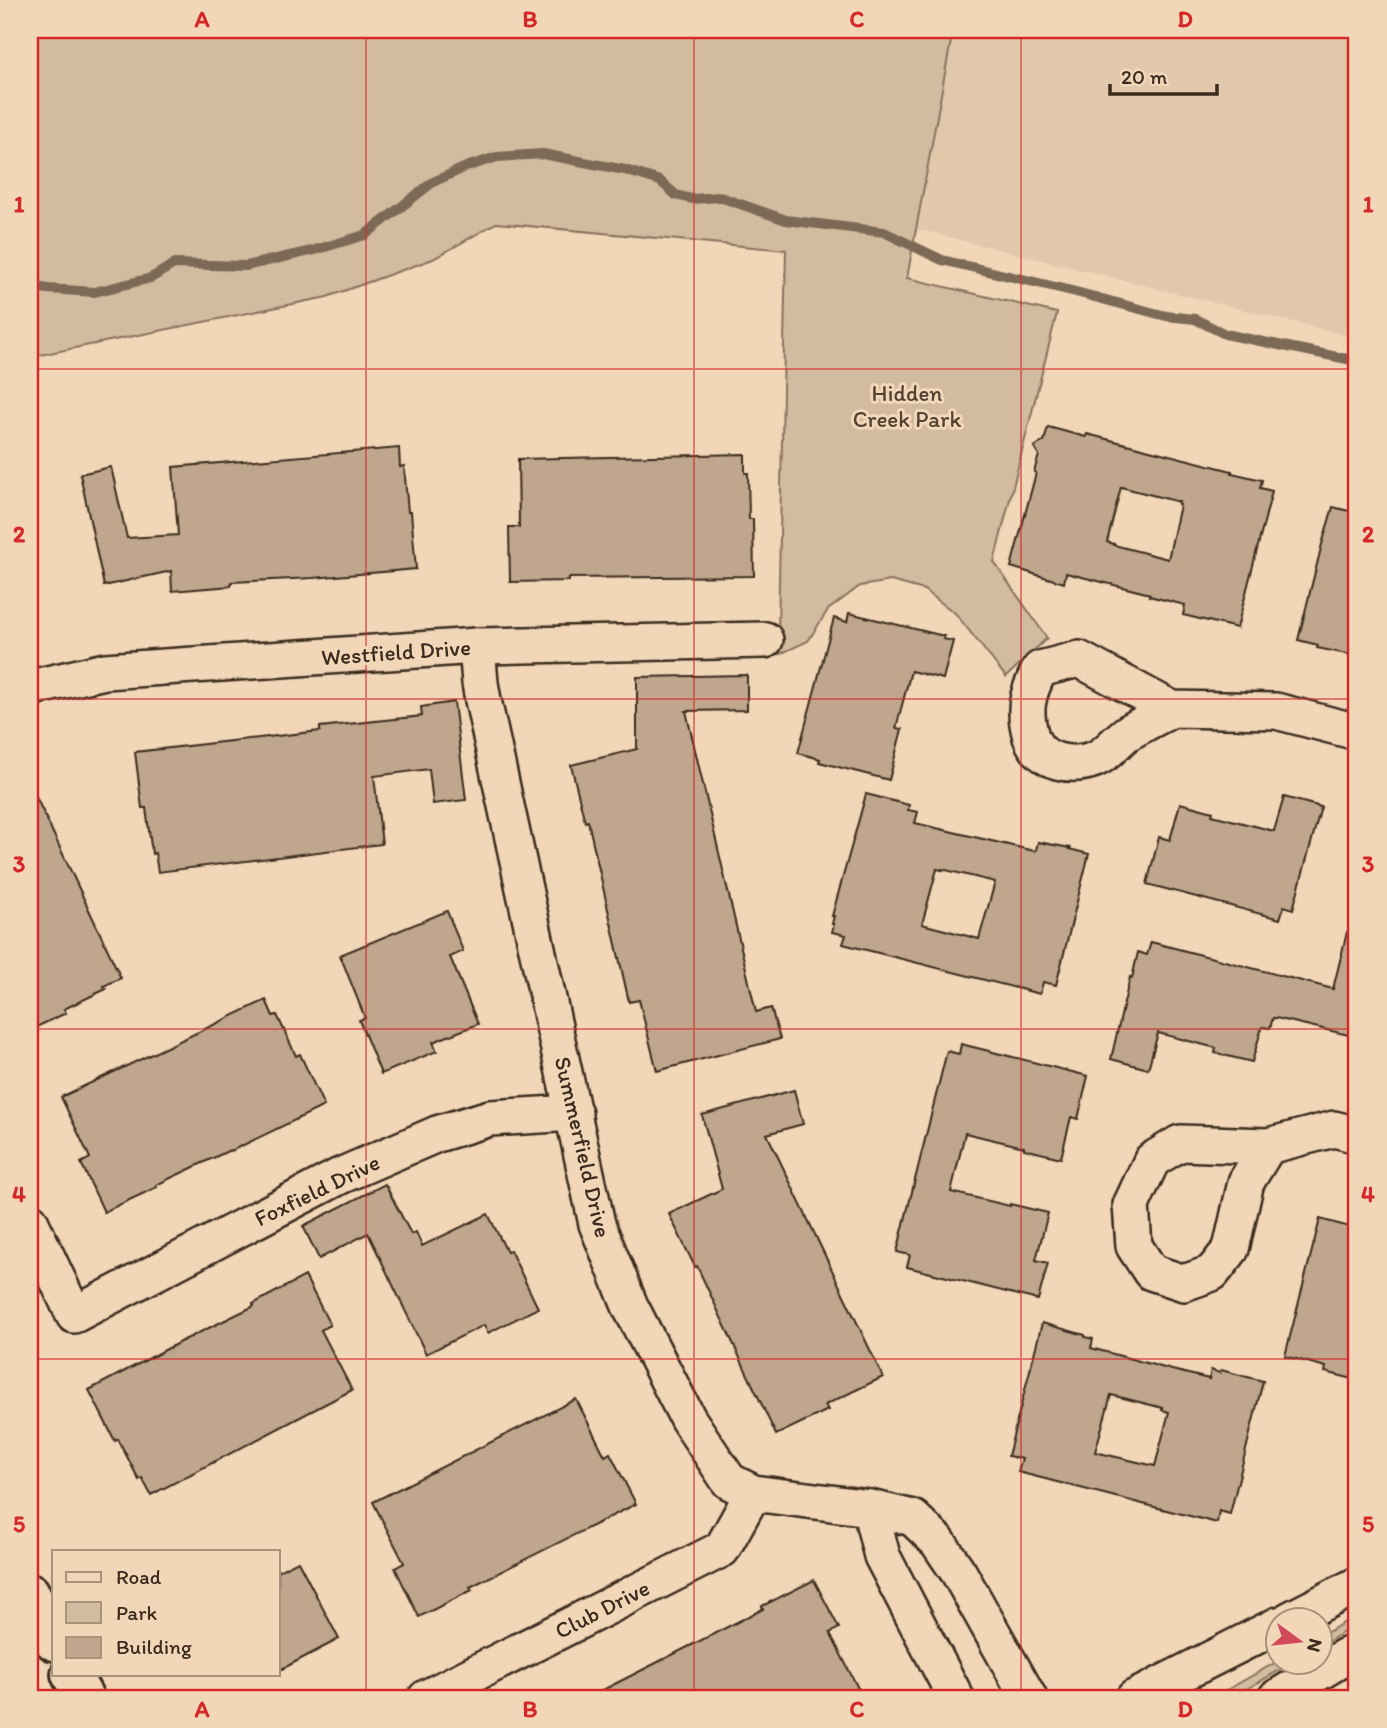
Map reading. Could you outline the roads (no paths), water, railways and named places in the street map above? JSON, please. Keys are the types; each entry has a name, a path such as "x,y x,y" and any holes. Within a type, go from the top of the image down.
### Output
{"main road":[{"path":"30,1593 52,1637"},
{"path":"72,1676 83,1698"}],"street":[{"name":"Westfield Drive","path":"30,688 97,672 477,646 765,640"},
{"name":"Summerfield Drive","path":"477,646 480,683 597,1224 630,1306 688,1419 729,1481 753,1493 870,1508 913,1518 938,1542 959,1573 1029,1698"},
{"path":"1172,709 1276,711 1357,732"},
{"name":"Foxfield Drive","path":"30,1222 74,1315 340,1177 436,1134 490,1118 574,1114"},
{"path":"1268,1146 1246,1182 1231,1249 1212,1273 1184,1283 1151,1272 1134,1246 1132,1205 1152,1160 1180,1143 1268,1146 1334,1129 1357,1135"},
{"name":"Club Drive","path":"426,1698 722,1549 753,1493"},
{"path":"870,1508 882,1556 956,1698"},
{"path":"1315,1606 1357,1585"},
{"path":"1134,1698 1264,1633"},
{"path":"1276,1698 1357,1652"}],"waterway":[{"path":"30,286 95,292 151,278 174,264 246,266 315,250 365,235 433,182 466,167 497,157 543,154 625,170 660,181 676,195 692,199 720,197 786,220 884,232 942,260 1166,316 1195,319 1225,334 1357,361"}],"park label":[{"name":"Hidden Creek Park","path":"907,406"}]}
